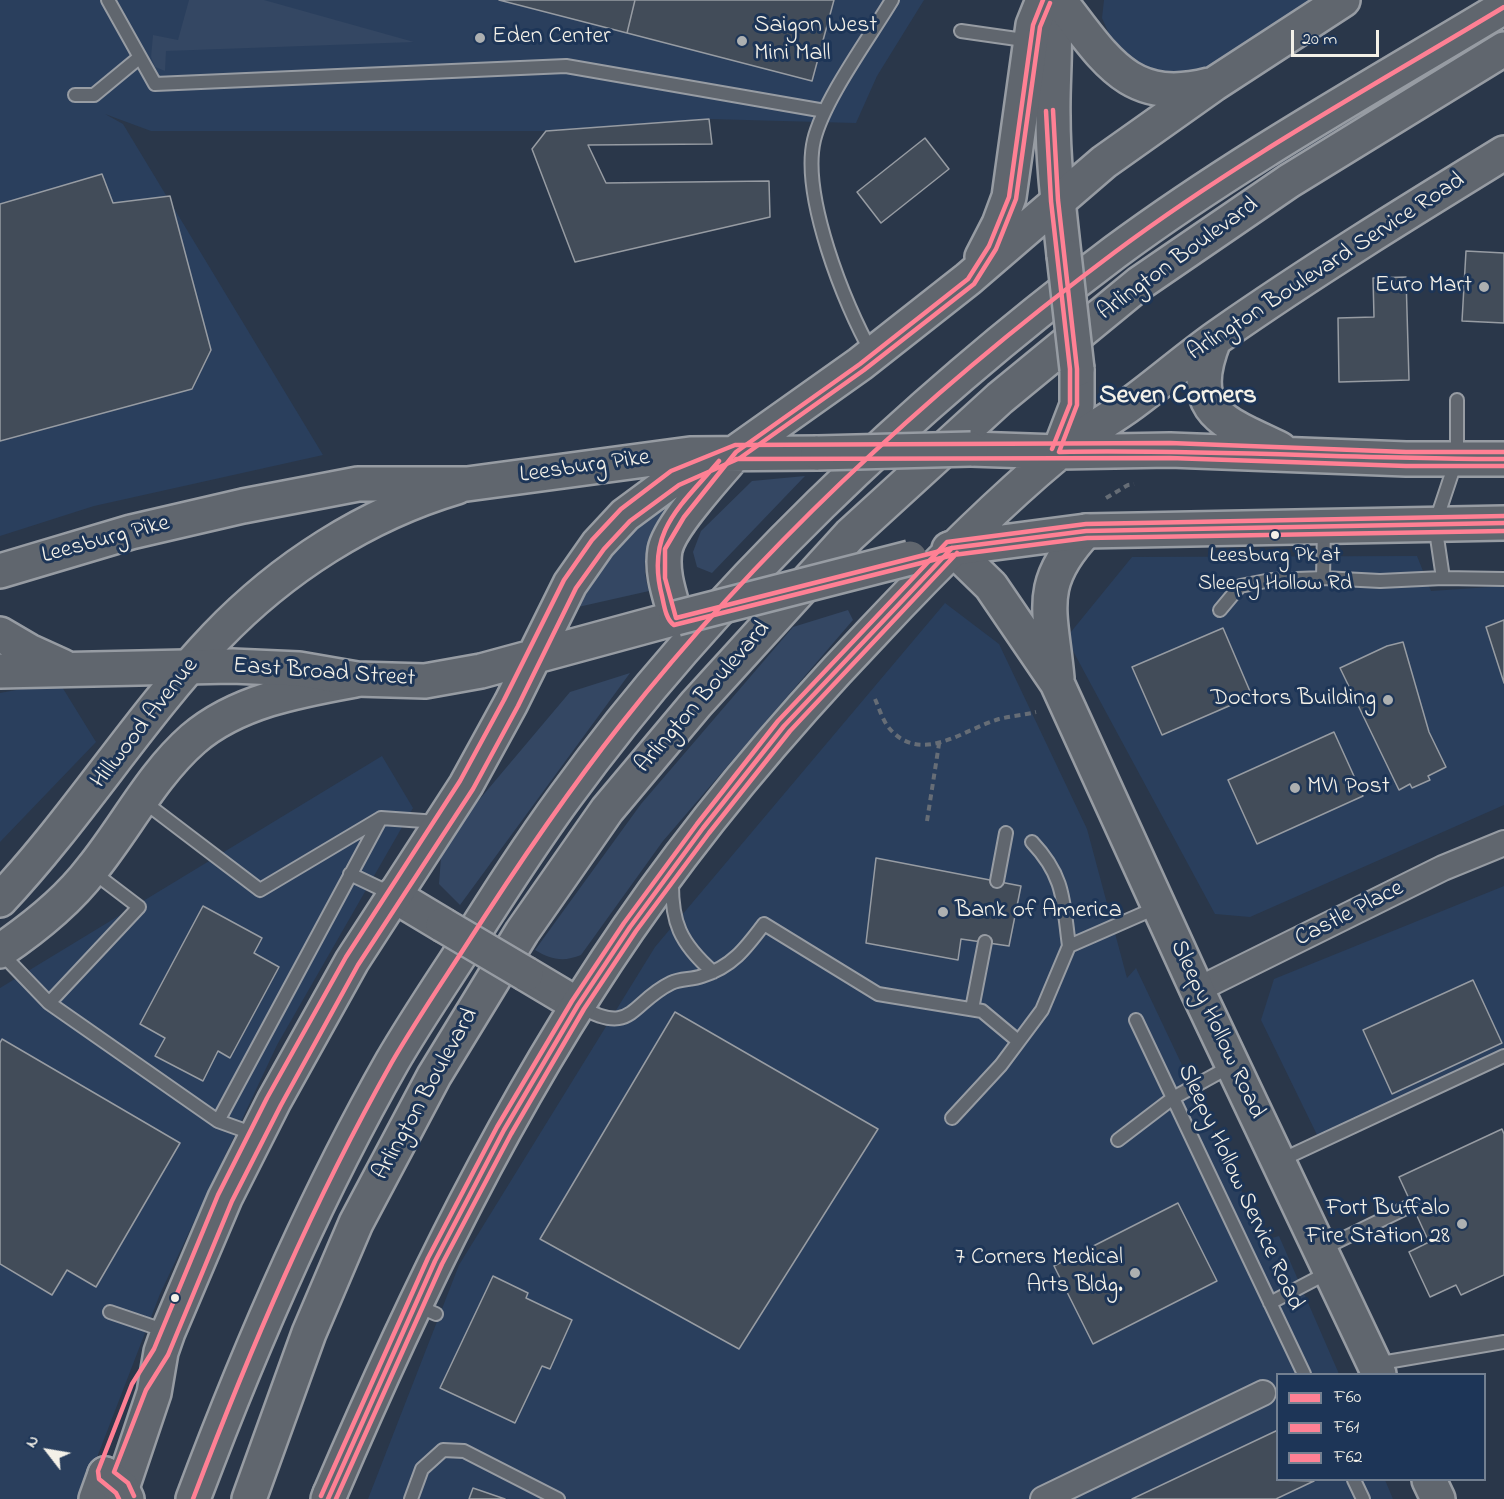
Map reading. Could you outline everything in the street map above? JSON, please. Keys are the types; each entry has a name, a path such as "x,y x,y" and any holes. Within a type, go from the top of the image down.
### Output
{"main road":[{"path":"968,279 989,246 1009,197 1033,25 1043,0"},
{"path":"1051,0 1056,28 1053,103 1058,200 1077,369 1077,405 1059,452"},
{"path":"1059,0 1108,62 1127,78 1151,89 1174,92 1214,84"},
{"path":"114,1492 154,1393 164,1342 225,1198 257,1135 352,961 393,894 466,784 570,584 598,544 625,515 675,478 736,452 872,354 968,279 1104,162 1214,84 1343,0"},
{"name":"Arlington Boulevard","path":"193,1499 223,1418 268,1315 320,1203 392,1062 486,914 565,796 713,616 800,526 951,383 1116,252 1236,169 1504,7"},
{"name":"Arlington Boulevard","path":"249,1499 309,1333 356,1223 434,1076 522,932 600,819 696,704 850,535 1000,398 1131,291 1289,182 1504,49"},
{"name":"Arlington Boulevard Service Road","path":"329,1497 425,1309 504,1130 578,1005 630,927 784,726 952,548 1059,452 1131,404 1214,340 1323,265 1504,153"},
{"path":"1214,340 1203,368 1203,387 1207,401 1215,414 1232,426 1293,455"},
{"name":"Leesburg Pike","path":"0,571 131,532 243,506 347,486 467,484 690,454 971,449 1059,452 1170,450 1406,459 1504,459"},
{"path":"736,452 684,518 665,549 665,578 676,618 952,548 1086,531 1504,523"},
{"name":"Hillwood Avenue","path":"0,900 39,858 189,667 246,608 311,556 376,518 411,502 467,484"},
{"name":"Sleepy Hollow Road","path":"1057,683 1049,611 1051,584 1066,553 1086,531"},
{"name":"Sleepy Hollow Road","path":"952,548 991,586 1057,683 1197,990 1377,1369"},
{"name":"East Broad Street","path":"0,671 232,666 299,669 357,680 425,681 481,671 676,618"},
{"path":"0,634 29,651 72,670"},
{"name":"Hillwood Avenue","path":"0,952 63,902 91,871 164,769 193,739 220,721 246,708 300,690 357,680"},
{"path":"393,894 578,1005"},
{"path":"1430,1481 1438,1499"}],"street":[{"name":"Castle Place","path":"1197,990 1443,868 1504,843"},
{"path":"1043,1499 1270,1389"}],"lane":[{"path":"108,0 155,84 566,66 825,111"},
{"path":"872,354 854,322 814,193 812,153 825,111 892,0"},
{"path":"961,31 1031,41"},
{"path":"75,95 94,96 140,57"},
{"path":"1443,578 1435,524 1457,458 1457,400"},
{"path":"1323,578 1324,526"},
{"path":"1220,610 1240,586 1271,580 1504,579"},
{"path":"142,800 260,890 381,818 441,822"},
{"path":"218,1121 381,818"},
{"path":"997,881 1006,833"},
{"path":"952,1118 1042,1010 1069,946 1061,886 1048,859 1032,842"},
{"path":"673,868 671,908 681,933 699,960 713,972"},
{"path":"49,1003 139,907 91,871"},
{"path":"350,874 393,894"},
{"path":"1069,946 1159,907"},
{"path":"578,1005 598,1017 609,1019 626,1017 674,981 713,972 738,957 764,924 878,994 982,1011 1018,1041"},
{"path":"972,1009 985,942"},
{"path":"0,952 49,1003 218,1121 257,1135"},
{"name":"Sleepy Hollow Service Road","path":"1136,1020 1302,1373"},
{"path":"1278,1161 1504,1056"},
{"path":"1118,1140 1173,1098 1232,1065"},
{"path":"1270,1303 1325,1261 1412,1205"},
{"path":"110,1312 164,1342"},
{"path":"1377,1369 1504,1342"},
{"path":"411,1499 422,1469 443,1450 464,1451 558,1499"},
{"path":"1355,1481 1364,1499"}],"path":[{"path":"1100,501 1128,485 1138,484"},
{"path":"875,699 889,728 908,742 927,746 939,744 998,720 1035,712"},
{"path":"927,822 939,744"}],"shaded area":[{"path":"0,0 924,0 877,76 856,123 709,119 546,131 151,131 105,114 123,124 323,455 94,506 0,536"},
{"path":"189,0 264,0 414,42 166,51 165,71 155,67 151,57 153,35 178,40"},
{"path":"1104,0 1311,0 1196,75 1157,78 1118,54 1102,18"},
{"path":"805,476 712,573 697,567 693,552 701,531 752,481"},
{"path":"665,506 663,518 649,543 646,555 645,570 649,591 578,607 627,538"},
{"path":"1417,556 1431,591 1504,586 1504,805 1250,917 1215,914 1066,638 1132,557"},
{"path":"945,603 999,644 1087,829 1127,978 1136,968 1265,1240 1279,1236 1339,1373 1276,1373 1276,1481 1385,1481 1393,1499 368,1499 459,1265 655,947"},
{"path":"848,610 853,620 663,841 581,955 569,959 558,959 535,950 641,804 793,627"},
{"path":"630,673 460,905 439,884 441,857 468,813 570,692"},
{"path":"59,682 96,742 0,842 0,693"},
{"path":"382,756 413,808 277,1045 160,1294 81,1499 0,1499 0,988"},
{"path":"1504,886 1504,1056 1320,1141 1261,1020 1274,979"}],"building":[{"path":"499,0 635,0 627,33"},
{"name":"Saigon West Mini Mall","path":"635,0 834,0 812,81 627,33"},
{"path":"709,119 712,144 588,145 606,183 769,181 770,217 575,262 532,149 546,131"},
{"path":"925,138 949,169 881,223 857,192"},
{"path":"102,174 113,203 170,196 211,350 192,389 0,441 0,204"},
{"name":"Euro Mart","path":"1466,251 1504,253 1504,323 1462,321"},
{"path":"1406,277 1409,380 1339,382 1338,318 1374,317 1373,278"},
{"path":"1504,620 1504,683 1486,627"},
{"path":"1223,628 1252,696 1162,735 1132,667"},
{"name":"Doctors Building","path":"1403,642 1429,732 1446,767 1428,776 1430,780 1412,788 1410,784 1399,790 1340,668 1387,646"},
{"name":"MVI Post","path":"1334,732 1363,796 1257,844 1228,780"},
{"name":"Bank of America","path":"876,858 1021,886 1009,946 961,939 958,960 866,943"},
{"path":"203,906 262,938 254,953 279,967 230,1058 218,1051 203,1081 155,1056 165,1038 140,1024"},
{"path":"1473,980 1502,1043 1392,1094 1363,1030"},
{"path":"675,1012 878,1129 739,1349 540,1239"},
{"path":"2,1039 180,1143 96,1287 67,1270 52,1295 0,1264 0,1043"},
{"name":"Fort Buffalo Fire Station 28","path":"1502,1129 1504,1134 1504,1275 1461,1295 1456,1285 1430,1297 1409,1252 1429,1242 1399,1177"},
{"name":"7 Corners Medical Arts Bldg.","path":"1178,1203 1217,1281 1093,1344 1054,1266"},
{"path":"493,1276 528,1293 526,1298 572,1320 550,1369 542,1366 515,1423 440,1388"},
{"path":"1276,1431 1276,1481 1314,1481 1276,1499 1132,1499"},
{"path":"473,1488 505,1499 469,1499"}],"transit line":[{"name":"F60","path":"1043,0 1033,25 1009,197 989,246 968,279 860,364 736,452 684,517 665,549 665,578 676,618 952,548 1086,531 1504,523"},
{"name":"F61","path":"134,1496 128,1483 114,1472 146,1390 168,1355 232,1201 281,1105 358,965 473,789 518,706 576,588 604,549 630,521 679,485 740,458 864,370 974,284 996,249 1016,199 1040,27 1050,3"},
{"name":"F60","path":"193,1499 260,1332 309,1222 392,1062 539,835 600,751 675,658 732,594 852,472 916,414 1047,304 1115,252 1209,186 1504,7"},
{"name":"F60","path":"1053,110 1058,200 1077,369 1077,405 1059,452 1115,451 1504,459"},
{"name":"F61","path":"1046,111 1051,201 1070,369 1070,404 1052,449"},
{"name":"F62","path":"119,1499 116,1493 99,1479 98,1471 132,1384 154,1349 218,1195 267,1098 346,957 460,781 504,700 564,580 592,540 621,509 671,471 735,445 1170,443 1406,452 1504,452"},
{"name":"F61","path":"736,459 1170,458 1406,466 1504,466"},
{"name":"F61","path":"719,461 670,521 658,554 658,573 662,596 669,620 674,625 953,555 1087,538 1504,531"},
{"name":"F62","path":"321,1496 428,1258 497,1127 572,1001 624,923 697,824 778,721 947,542 1086,524 1504,516"},
{"name":"F60","path":"328,1499 435,1261 504,1130 578,1005 630,927 703,828 784,726 952,548"},
{"name":"F61","path":"336,1499 442,1264 511,1134 584,1009 636,931 709,833 790,731 957,553"}],"place":[{"name":"Eden Center","path":"480,38"},
{"name":"Saigon West Mini Mall","path":"742,41"},
{"name":"Euro Mart","path":"1484,287"},
{"name":"Leesburg Pk at Sleepy Hollow Rd","path":"1275,535"},
{"name":"Doctors Building","path":"1388,700"},
{"name":"MVI Post","path":"1295,788"},
{"name":"Bank of America","path":"943,912"},
{"name":"Fort Buffalo Fire Station 28","path":"1462,1224"},
{"name":"7 Corners Medical Arts Bldg.","path":"1135,1273"}],"district":[{"name":"Seven Corners","path":"1178,398"}]}
